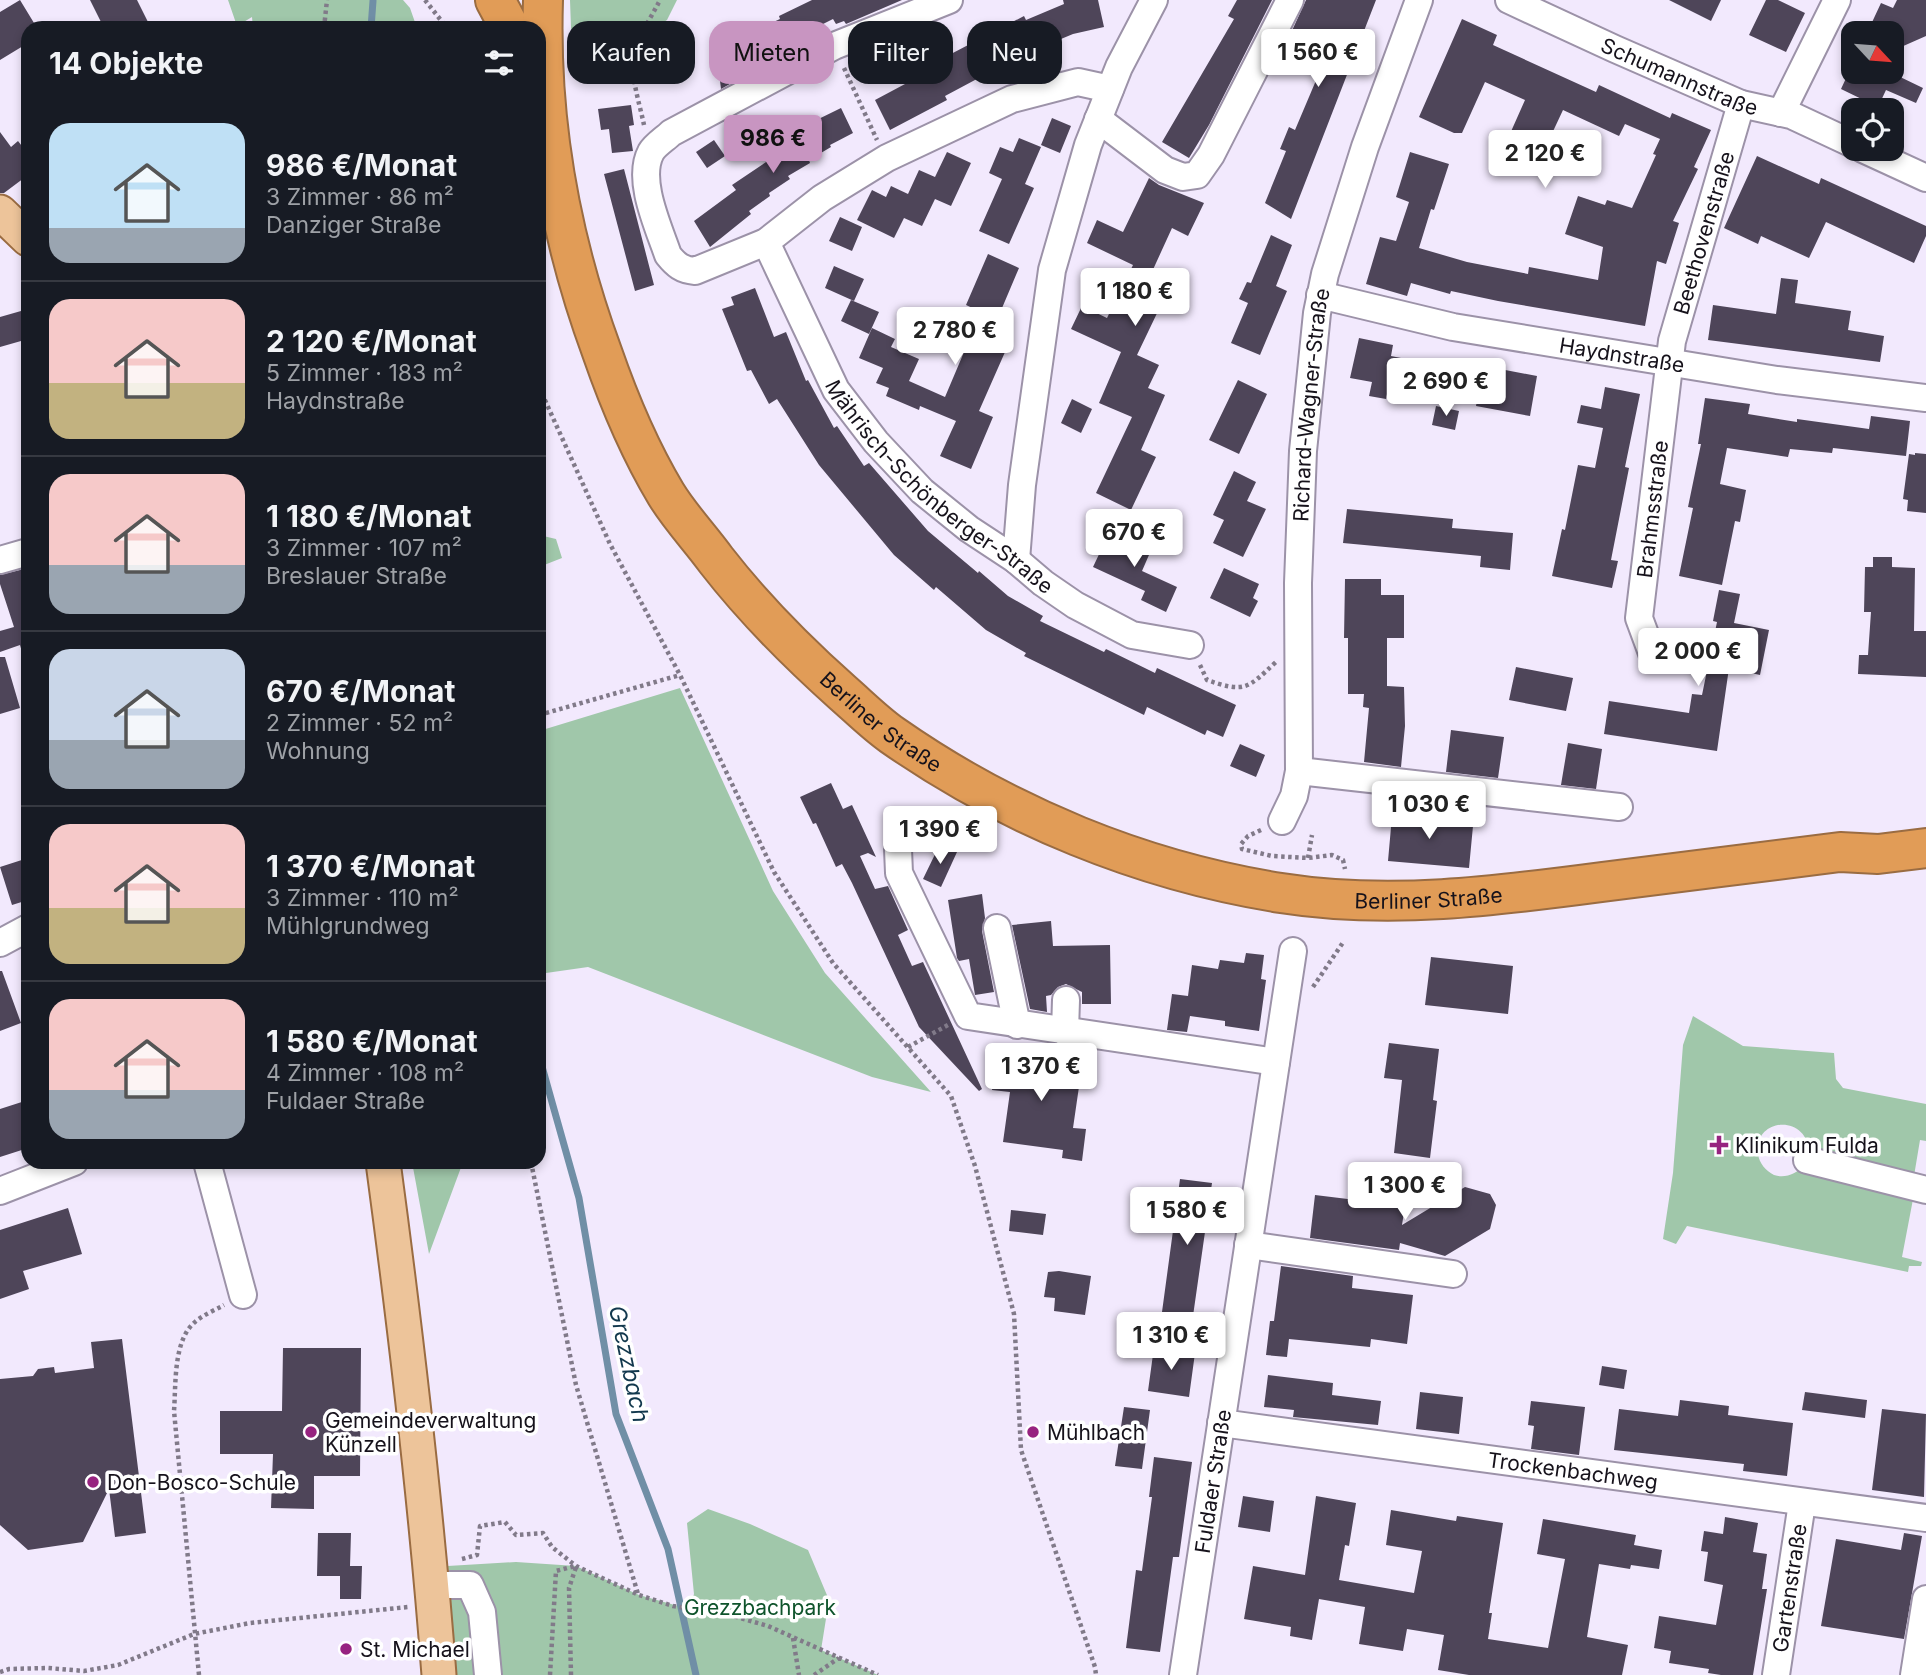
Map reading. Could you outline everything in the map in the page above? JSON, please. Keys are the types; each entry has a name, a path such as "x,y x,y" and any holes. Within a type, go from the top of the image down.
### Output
{"highway":[{"path":"495,0 506,21"},
{"path":"523,21 525,0"},
{"name":"Berliner Straße","path":"543,0 543,21"},
{"name":"Berliner Straße","path":"546,111 560,210 570,258 584,304 623,411 667,496 730,578 797,652 889,734 986,793 1054,827 1132,858 1201,877 1284,893 1364,900 1448,900 1840,852 1878,854 1926,848"},
{"name":"Berliner Straße","path":"546,253 562,316 605,423 650,505 711,591 789,677 876,750 979,817 1022,838 1099,870 1191,898 1299,918 1378,924 1460,922 1559,912 1835,873 1878,854"}],"main road":[{"path":"0,212 21,232"},
{"path":"384,1169 402,1300 439,1675"}],"street":[{"path":"834,46 949,0"},
{"path":"1016,560 1025,460 1052,270 1088,145 1119,67 1154,0"},
{"path":"1098,119 1166,170 1183,177 1197,175 1211,155 1290,0"},
{"name":"Richard-Wagner-Straße","path":"1282,821 1294,796 1299,771 1298,595 1303,451 1310,366 1320,295 1365,148 1419,0"},
{"name":"Schumannstraße","path":"1509,0 1741,104 1791,115 1841,138"},
{"path":"1781,113 1837,0"},
{"path":"763,84 649,143 647,190 668,255 675,264 685,270 695,271 766,242 822,198 887,158 1012,99 1078,82 1110,89"},
{"name":"Beethovenstraße","path":"1670,362 1672,341 1741,104"},
{"path":"1889,161 1926,178"},
{"name":"Mährisch-Schönberger-Straße","path":"766,242 836,390 876,442 922,491 969,529 1016,560 1075,605 1132,635 1190,645"},
{"name":"Haydnstraße","path":"1320,295 1452,327 1777,380 1926,398"},
{"name":"Brahmsstraße","path":"1652,653 1639,618 1670,362"},
{"path":"0,560 21,554"},
{"path":"1299,771 1619,807"},
{"path":"907,822 898,849 899,873 968,1016 1276,1062"},
{"path":"997,928 1017,1025"},
{"path":"0,943 21,932"},
{"name":"Fuldaer Straße","path":"1184,1675 1293,951"},
{"path":"1065,1032 1066,1000"},
{"path":"1807,1160 1926,1190"},
{"path":"0,1191 56,1169"},
{"path":"209,1169 243,1294"},
{"path":"1248,1245 1453,1274"},
{"name":"Trockenbachweg","path":"1222,1423 1926,1518"},
{"name":"Gartenstraße","path":"1776,1675 1802,1503"},
{"path":"432,1586 470,1585 482,1612 488,1675"},
{"path":"1914,1675 1926,1599"}],"path":[{"path":"325,21 327,0"},
{"path":"425,0 442,21"},
{"path":"649,143 633,70 636,46 660,0"},
{"path":"834,46 880,147"},
{"path":"546,402 610,544 680,675 774,872 833,963 951,1096 975,1166 1014,1314 1021,1450 1096,1675"},
{"path":"1206,680 1238,689 1247,687 1280,658"},
{"path":"546,713 680,675"},
{"path":"1282,821 1248,836 1241,844 1242,849 1272,856 1339,856 1345,869"},
{"path":"1308,858 1312,835"},
{"path":"1284,1009 1310,990 1344,941"},
{"path":"908,1047 968,1016"},
{"path":"532,1169 576,1385 639,1595"},
{"path":"199,1675 174,1411 181,1348 184,1336 194,1322 243,1294"},
{"path":"0,1672 9,1669 48,1668 84,1671 118,1665 194,1634 432,1586 477,1555 480,1526 505,1522 516,1535 543,1533 552,1547 576,1566 639,1595 673,1606 733,1616 768,1626 878,1675"},
{"path":"550,1675 556,1571 576,1566"},
{"path":"571,1675 569,1588 576,1566"},
{"path":"793,1637 799,1675"},
{"path":"814,1675 840,1658"}],"green space":[{"path":"228,0 403,0 410,8 415,21 252,21 252,17 245,21 235,21"},
{"path":"570,0 677,0 665,21 571,21"},
{"path":"546,537 556,539 562,558 546,564"},
{"path":"680,688 773,891 825,973 931,1092 872,1077 588,967 546,973 546,729"},
{"path":"1693,1016 1743,1046 1834,1053 1836,1079 1843,1088 1926,1104 1926,1141 1920,1140 1913,1182 1809,1154 1807,1141 1792,1126 1772,1127 1764,1133 1759,1142 1758,1154 1763,1166 1774,1175 1790,1175 1804,1166 1914,1194 1902,1257 1922,1262 1921,1266 1909,1266 1908,1272 1687,1226 1676,1244 1663,1239 1673,1173 1683,1045"},
{"path":"413,1169 460,1169 429,1254"},
{"name":"Grezzbachpark","path":"708,1509 808,1550 829,1600 821,1650 878,1675 439,1675 431,1567 516,1562 576,1566 639,1595 689,1609 694,1594 687,1523"}],"building":[{"path":"20,0 33,21 21,21 21,47 0,60 0,12"},
{"path":"90,0 137,0 148,21 100,21"},
{"path":"812,0 902,0 846,24 844,21 836,24 833,19 776,21 780,19 779,16"},
{"path":"1063,0 1098,0 1104,27 1062,39 1062,21 1014,21 1024,16 1026,20 1064,4"},
{"path":"1237,0 1272,0 1209,125 1189,158 1162,142 1234,19 1228,16"},
{"path":"1306,0 1376,0 1291,219 1265,203 1286,151 1280,149 1289,127 1295,130 1320,71 1309,67 1317,48 1290,35"},
{"path":"1669,0 1721,0 1711,21"},
{"path":"1766,0 1778,0 1805,13 1786,52 1749,35"},
{"path":"1897,0 1926,0 1926,36 1904,46 1904,21 1873,21 1881,3 1893,8"},
{"path":"1462,19 1497,35 1493,45 1596,92 1599,85 1670,118 1672,113 1711,130 1694,167 1698,169 1673,221 1679,223 1666,264 1657,261 1645,326 1451,291 1450,294 1411,283 1407,296 1366,284 1380,237 1396,241 1409,202 1396,197 1410,152 1449,164 1419,248 1467,262 1528,274 1529,267 1598,280 1603,247 1565,234 1578,196 1605,205 1607,200 1632,208 1656,155 1653,154 1660,139 1625,124 1619,136 1563,110 1548,142 1554,145 1542,173 1501,154 1525,100 1485,82 1462,133 1454,133 1419,117"},
{"path":"967,46 968,84 945,96 947,100 890,130 875,100 905,84 953,84 953,53"},
{"path":"1904,79 1923,88 1916,103 1886,90 1882,98 1860,98 1841,89 1843,84 1904,84"},
{"path":"631,105 634,125 629,126 633,151 612,153 609,129 601,130 598,109"},
{"path":"841,108 853,133 830,145 831,147 809,160 810,163 788,176 790,179 769,193 770,196 749,211 751,214 710,247 694,221 736,190 732,185 796,139 792,132"},
{"path":"1052,118 1071,126 1060,153 1041,145"},
{"path":"0,132 11,147 18,141 21,145 21,180 0,193"},
{"path":"1019,138 1041,147 1025,184 1034,188 1009,244 979,231 1002,179 989,173 1000,147 1013,152"},
{"path":"714,140 725,156 707,168 696,152"},
{"path":"947,152 971,163 951,206 935,199 922,226 904,218 894,238 857,220 872,190 886,197 891,186 908,194 919,170 935,177"},
{"path":"1757,156 1819,184 1821,178 1926,226 1926,236 1914,263 1826,222 1809,258 1761,236 1758,244 1724,228"},
{"path":"624,169 654,285 635,291 604,174"},
{"path":"1149,178 1159,185 1204,203 1188,236 1172,228 1151,274 1171,284 1137,355 1159,365 1148,388 1165,395 1141,450 1156,457 1131,510 1096,493 1132,417 1099,403 1121,352 1071,329 1082,306 1107,318 1133,265 1087,243 1097,220 1123,232"},
{"path":"840,217 862,227 852,251 829,241"},
{"path":"1271,235 1292,245 1276,286 1287,291 1260,355 1231,343 1248,303 1239,299 1247,282 1251,283"},
{"path":"988,254 1019,268 994,327 1002,330 998,338 1009,343 979,411 993,417 971,469 940,456 956,421 886,396 889,388 876,383 883,368 859,358 872,328 895,339 891,347 919,359 909,381 945,397 981,312 966,305"},
{"path":"834,266 864,279 854,301 825,288"},
{"path":"1781,278 1798,280 1795,303 1851,311 1848,330 1884,336 1880,362 1708,340 1713,305 1776,314"},
{"path":"755,288 774,337 786,332 806,381 808,380 834,428 837,426 864,466 869,463 928,531 1008,596 1043,616 1040,621 1104,652 1106,649 1155,673 1157,668 1236,705 1223,737 1207,730 1205,735 1147,707 1144,715 1024,656 1026,653 986,630 894,555 819,465 777,399 769,404 751,370 747,371 722,309 734,305 731,297"},
{"path":"851,300 879,312 869,334 841,321"},
{"path":"21,311 21,341 0,347 0,317"},
{"path":"1359,338 1393,345 1391,356 1426,363 1422,385 1390,379 1386,399 1369,396 1372,382 1350,378"},
{"path":"1500,369 1537,376 1530,416 1476,406 1479,389 1495,392"},
{"path":"1238,380 1267,394 1239,454 1209,440"},
{"path":"1605,387 1640,394 1625,467 1629,468 1611,560 1618,561 1612,588 1552,576 1562,529 1565,530 1578,465 1595,468 1603,428 1577,423 1581,405 1601,409"},
{"path":"1705,398 1750,404 1748,414 1797,422 1797,419 1869,429 1871,416 1910,421 1906,456 1833,448 1832,453 1790,449 1788,457 1727,448 1720,484 1746,490 1740,522 1735,521 1722,585 1679,576 1693,508 1688,507 1701,444 1698,444"},
{"path":"1072,399 1092,409 1081,433 1061,423"},
{"path":"1436,406 1459,411 1455,430 1432,425"},
{"path":"1909,454 1926,454 1926,513 1907,511 1908,500 1903,499"},
{"path":"1234,471 1256,482 1247,501 1266,509 1243,557 1213,543 1224,520 1213,515"},
{"path":"1347,509 1453,519 1452,528 1513,533 1510,570 1480,567 1481,556 1343,543"},
{"path":"1111,529 1152,548 1142,571 1177,587 1166,612 1141,600 1145,591 1093,567"},
{"path":"1873,557 1892,557 1892,567 1915,568 1914,631 1926,631 1926,677 1858,674 1859,655 1868,655 1871,612 1864,612 1865,567 1873,567"},
{"path":"1224,568 1259,584 1253,598 1258,601 1250,617 1210,598"},
{"path":"21,570 21,648 20,645 0,652 0,631 14,627 0,584 0,575"},
{"path":"1345,579 1381,579 1381,595 1404,595 1404,638 1387,638 1387,686 1404,687 1405,726 1401,767 1364,762 1369,708 1363,707 1364,694 1348,694 1348,638 1344,638"},
{"path":"1719,590 1740,594 1734,623 1769,630 1760,675 1729,668 1717,751 1604,734 1609,701 1689,713 1692,694 1702,695 1717,622 1713,621"},
{"path":"0,657 5,657 20,708 0,714"},
{"path":"1516,667 1573,678 1566,711 1509,700"},
{"path":"1451,730 1504,737 1498,778 1446,772"},
{"path":"1568,743 1602,749 1596,789 1561,785"},
{"path":"1240,744 1265,755 1256,777 1230,766"},
{"path":"831,783 843,809 852,805 876,857 868,853 860,856 875,889 888,886 908,930 898,935 912,966 923,962 982,1089 979,1091 919,1027 852,883 842,864 836,867 816,823 813,824 800,797"},
{"path":"1403,810 1440,813 1440,820 1447,823 1473,826 1469,868 1388,861 1392,816 1403,817"},
{"path":"940,844 957,852 941,887 923,879"},
{"path":"21,860 21,902 12,905 0,867"},
{"path":"982,894 985,918 982,931 994,992 975,995 969,959 959,961 957,958 948,900"},
{"path":"1051,921 1053,946 1110,945 1111,1004 1082,1004 1082,992 1066,984 1046,996 1047,1012 1030,1009 1012,925"},
{"path":"1246,953 1264,955 1261,979 1266,980 1259,1031 1225,1026 1225,1021 1190,1016 1187,1032 1167,1030 1172,994 1188,996 1192,965 1218,969 1220,960 1244,963"},
{"path":"1431,957 1513,966 1508,1014 1425,1005"},
{"path":"0,971 21,1023 0,1031"},
{"path":"1389,1043 1439,1049 1433,1100 1437,1101 1430,1158 1394,1153 1402,1080 1384,1078"},
{"path":"997,1052 1082,1066 1073,1128 1086,1129 1082,1161 1062,1158 1063,1150 1003,1142 1010,1092 992,1090"},
{"path":"21,1102 21,1150 0,1157 0,1109"},
{"path":"1180,1179 1212,1183 1193,1316 1162,1312"},
{"path":"1465,1187 1490,1194 1496,1205 1490,1229 1445,1256 1400,1243 1399,1250 1310,1238 1315,1195 1405,1206 1402,1225"},
{"path":"68,1208 82,1254 23,1271 29,1289 0,1299 0,1230"},
{"path":"1011,1210 1046,1214 1043,1235 1009,1231"},
{"path":"1281,1266 1353,1276 1352,1288 1413,1295 1407,1344 1371,1339 1370,1347 1289,1339 1287,1357 1266,1355 1270,1321 1274,1321"},
{"path":"1048,1272 1091,1276 1085,1315 1054,1311 1055,1298 1044,1297"},
{"path":"122,1339 146,1533 115,1537 109,1489 83,1542 28,1550 0,1525 0,1379 33,1376 38,1369 54,1367 55,1373 94,1368 91,1342"},
{"path":"1154,1347 1195,1353 1189,1397 1148,1391"},
{"name":"Gemeindeverwaltung Künzell","path":"283,1348 361,1348 360,1476 314,1476 314,1509 271,1508 273,1454 220,1454 220,1411 282,1411"},
{"path":"1602,1366 1627,1370 1624,1389 1599,1385"},
{"path":"1268,1375 1333,1383 1332,1395 1381,1401 1378,1425 1293,1417 1294,1410 1264,1407"},
{"path":"1420,1392 1463,1397 1459,1434 1416,1429"},
{"path":"1805,1392 1867,1400 1865,1418 1802,1410"},
{"path":"1680,1400 1729,1406 1728,1415 1793,1423 1787,1476 1743,1471 1744,1464 1614,1450 1619,1409 1678,1416"},
{"path":"1531,1401 1585,1407 1579,1455 1531,1449 1534,1426 1528,1425"},
{"path":"1124,1407 1150,1410 1142,1469 1115,1466"},
{"path":"1882,1409 1926,1414 1924,1497 1872,1490"},
{"path":"1154,1457 1192,1462 1179,1557 1173,1557 1160,1652 1126,1648 1136,1570 1142,1571 1152,1497 1149,1497"},
{"path":"1243,1496 1274,1501 1270,1532 1238,1527"},
{"path":"1316,1496 1356,1503 1349,1546 1345,1545 1339,1580 1414,1593 1422,1551 1386,1545 1391,1510 1456,1521 1457,1516 1503,1523 1489,1613 1492,1613 1488,1639 1548,1648 1565,1559 1537,1554 1543,1519 1636,1535 1634,1545 1662,1550 1659,1569 1631,1565 1630,1569 1599,1564 1587,1637 1628,1645 1622,1675 1469,1675 1438,1670 1444,1635 1407,1629 1403,1651 1359,1644 1365,1607 1319,1599 1312,1640 1290,1636 1291,1627 1244,1619 1253,1566 1305,1575"},
{"path":"1725,1517 1758,1523 1753,1552 1767,1554 1762,1589 1767,1589 1753,1675 1721,1675 1708,1673 1709,1669 1669,1663 1671,1651 1654,1648 1659,1616 1716,1625 1723,1585 1704,1581 1708,1552 1701,1551 1704,1531 1723,1534"},
{"path":"318,1533 351,1533 350,1566 362,1566 361,1599 340,1599 340,1576 317,1576"},
{"path":"1904,1533 1922,1536 1904,1639 1821,1626 1836,1539 1901,1550"}],"waterway":[{"name":"Grezzbach","path":"372,21 373,1"},
{"name":"Grezzbach","path":"546,1081 579,1198 616,1414 668,1549 696,1675"}],"place":[{"name":"Klinikum Fulda","path":"1719,1145"},
{"name":"Gemeindeverwaltung Künzell","path":"311,1432"},
{"name":"Mühlbach","path":"1033,1432"},
{"name":"Don-Bosco-Schule","path":"93,1482"},
{"name":"St. Michael","path":"346,1649"}]}
